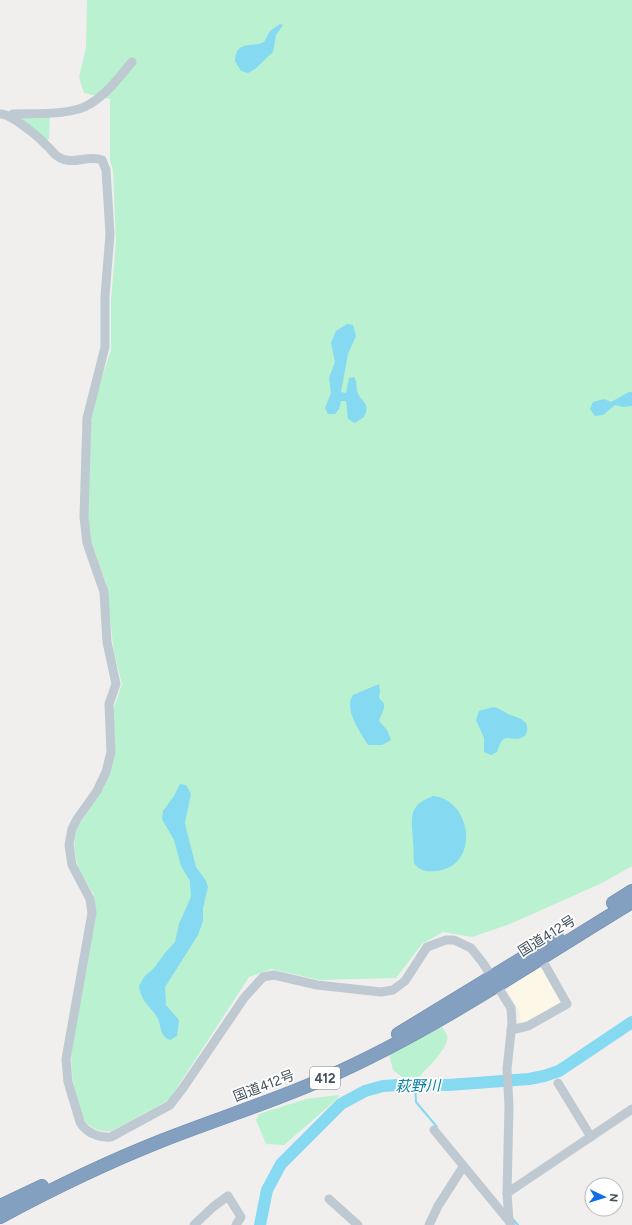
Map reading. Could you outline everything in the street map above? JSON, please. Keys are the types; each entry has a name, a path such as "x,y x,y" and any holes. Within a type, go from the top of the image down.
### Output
{"highway":[{"name":"国道412号","path":"0,1217 60,1186 160,1141 335,1074 422,1030 632,891"},
{"name":"国道412号","path":"0,1206 158,1133 201,1119 304,1079 359,1054 541,958 632,902"}],"street":[{"path":"10,117 13,114 71,111 89,106 106,91 132,62"},
{"path":"0,114 10,117 46,144 57,156 70,162 96,158 102,160 106,170 110,234 105,296 105,347 87,418 84,517 87,543 104,592 107,642 116,684 109,704 110,752 106,772 98,791 77,819 70,836 69,850 72,865 90,899 92,913 66,1059 68,1082 80,1122 83,1126 96,1135 111,1137 170,1104 183,1088 244,998 263,977 274,975 317,985 381,992 392,990 405,981 427,947 446,940 461,942 471,948 496,981 511,1008 511,1030 507,1069 508,1193 510,1223"},
{"path":"511,1030 528,1026 567,1004 541,958"},
{"path":"558,1083 591,1137"},
{"path":"508,1193 632,1109"},
{"path":"434,1130 510,1223"},
{"path":"429,1225 438,1206 463,1167"},
{"path":"194,1225 213,1207 228,1196 241,1217 236,1225"},
{"path":"329,1199 358,1225"}],"shaded area":[{"path":"543,964 564,1002 521,1026 519,1011 508,992 509,987"}],"green space":[{"path":"87,0 632,0 632,866 602,883 510,924 472,937 443,932 422,944 396,978 319,980 272,969 249,977 169,1100 112,1131 100,1131 94,1129 84,1119 74,1090 71,1051 96,915 94,895 78,868 74,848 77,827 103,790 113,762 115,743 113,710 122,684 114,653 106,583 91,541 88,515 90,428 98,389 111,350 111,301 116,241 113,171 110,160 110,99 84,93 79,77 86,48"},
{"path":"19,115 50,116 49,139 46,140 19,121"},
{"path":"442,1027 447,1035 445,1045 442,1051 419,1077 402,1077 393,1070 389,1054"},
{"path":"339,1095 337,1099 284,1145 266,1144 256,1120 259,1114 306,1099"}],"water":[{"path":"280,24 283,25 276,35 273,52 252,71 248,73 241,71 235,61 238,50 241,47 264,42 270,31"},
{"path":"347,324 353,325 356,336 348,354 341,392 346,393 349,378 354,377 358,394 367,408 364,417 355,423 348,419 346,401 341,401 339,409 335,414 328,414 325,408 331,393 329,378 335,362 331,343 336,331"},
{"path":"629,392 632,392 632,406 623,407 615,405 603,415 595,416 590,409 593,402 604,399 611,402"},
{"path":"379,684 379,698 383,702 384,707 379,721 387,730 391,740 382,745 368,745 354,721 350,701 353,695"},
{"path":"493,707 524,721 527,731 525,736 520,738 505,738 497,752 491,755 484,752 484,738 476,720 479,711"},
{"path":"180,784 186,785 191,794 185,822 186,828 196,867 206,881 208,887 203,908 203,921 198,935 165,987 166,1005 179,1020 177,1036 170,1040 162,1034 158,1019 144,1001 139,986 144,977 154,968 175,942 179,924 191,897 190,881 181,866 174,840 162,819 163,811 174,796"},
{"path":"433,796 446,800 456,808 463,820 466,833 465,846 460,858 450,867 436,871 429,871 421,869 414,863 412,819 415,809 419,804"}],"waterway":[{"name":"萩野川","path":"260,1225 267,1190 281,1164 341,1104 365,1091 383,1086 415,1084 448,1085 529,1079 544,1076 559,1071 632,1022"},
{"path":"415,1084 416,1102 437,1127"},
{"path":"512,1218 518,1225"}]}
